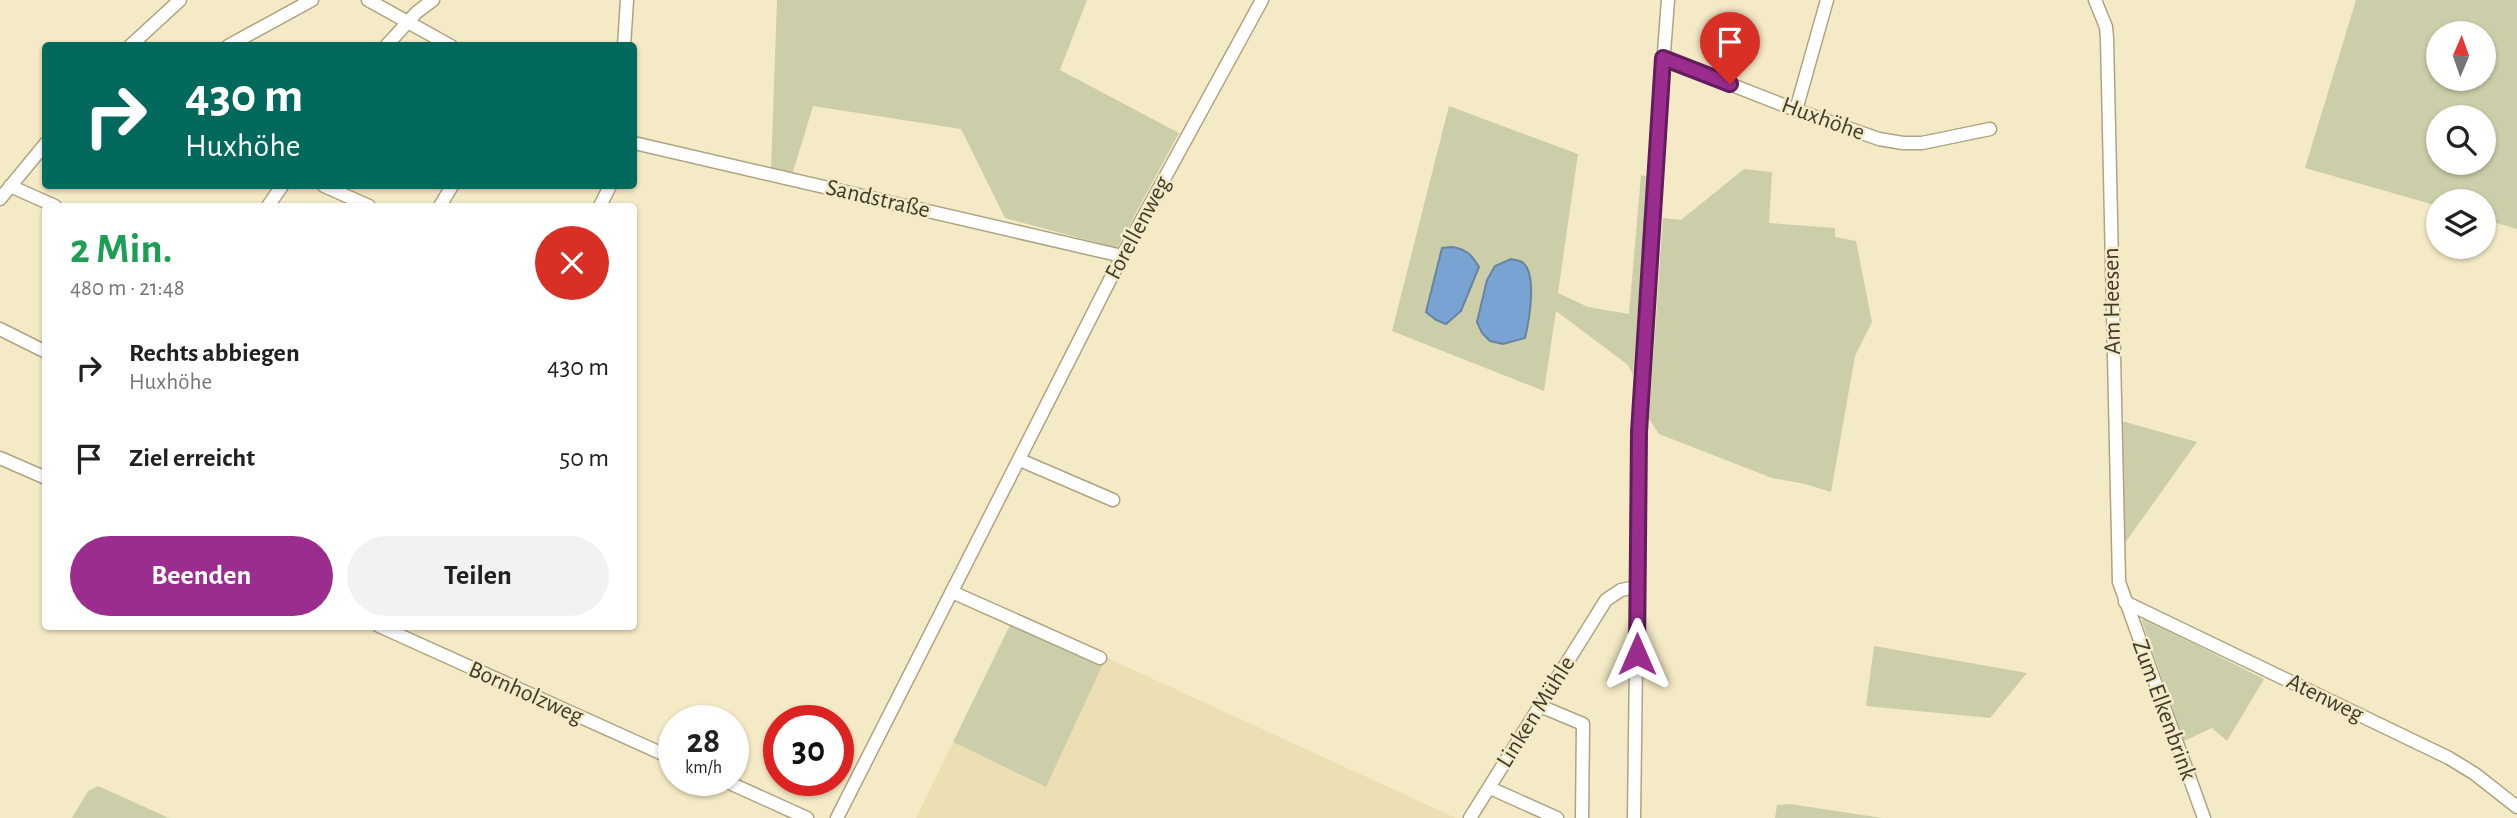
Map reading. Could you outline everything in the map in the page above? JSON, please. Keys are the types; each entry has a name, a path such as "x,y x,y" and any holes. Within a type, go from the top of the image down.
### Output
{"street":[{"path":"134,42 180,0"},
{"path":"236,42 312,0"},
{"path":"368,0 444,42"},
{"path":"390,42 407,22 433,0"},
{"path":"624,42 627,0"},
{"name":"Forellenweg","path":"837,818 1122,256 1262,0"},
{"path":"1634,818 1641,395 1668,0"},
{"path":"1796,110 1828,0"},
{"name":"Am Heesen","path":"2095,0 2106,27 2107,38 2118,559 2119,582 2125,602"},
{"name":"Huxhöhe","path":"1663,58 1879,139 1922,143 1990,129"},
{"name":"Sandstraße","path":"637,144 1122,256"},
{"path":"0,199 42,148"},
{"path":"10,186 48,203"},
{"path":"331,189 362,203"},
{"path":"0,329 42,350"},
{"path":"0,458 42,476"},
{"path":"1020,460 1113,500"},
{"name":"Linken Mühle","path":"1471,818 1606,600 1620,590 1637,587"},
{"path":"952,592 1100,658"},
{"name":"Atenweg","path":"2125,602 2449,758 2475,774 2517,807"},
{"name":"Zum Elkenbrink","path":"2125,602 2204,818"},
{"name":"Bornholzweg","path":"408,632 658,750"},
{"path":"1540,706 1583,724 1582,818"},
{"path":"1490,788 1557,818"},
{"path":"749,792 807,818"}],"shaded area":[{"path":"1105,657 1456,818 916,818 953,742 1046,787"}],"green space":[{"path":"777,0 1087,0 1060,70 1179,133 1117,248 1005,218 961,129 813,106 792,175 771,170"},
{"path":"2356,0 2517,0 2517,229 2496,223 2496,189 2426,189 2426,203 2305,168"},
{"path":"1449,106 1578,154 1558,293 1588,307 1629,314 1641,175 1648,177 1633,375 1628,365 1556,311 1544,391 1392,331","holes":["1531,275 1529,321 1524,338 1502,343 1482,333"]},
{"path":"1744,169 1772,172 1769,223 1835,228 1835,237 1856,241 1872,322 1855,356 1831,492 1772,478 1659,434 1649,419 1663,218 1681,220"},
{"path":"2118,420 2197,442 2125,543 2121,541"},
{"path":"2144,619 2264,679 2227,741 2212,728 2184,741 2142,621"},
{"path":"1011,623 1103,664 1046,787 953,742"},
{"path":"1874,646 2027,673 1990,718 1866,706"},
{"path":"98,786 169,818 72,818 88,791"},
{"path":"1790,804 1882,818 1775,818 1777,805"}],"water":[{"path":"1452,247 1468,253 1479,267 1461,311 1446,324 1426,312 1442,248"},
{"path":"1511,259 1522,262 1527,268 1531,286 1530,309 1525,338 1503,344 1490,341 1477,322 1487,280 1495,266"}],"route":[{"path":"1637,654 1639,432 1663,58 1730,84"}]}
